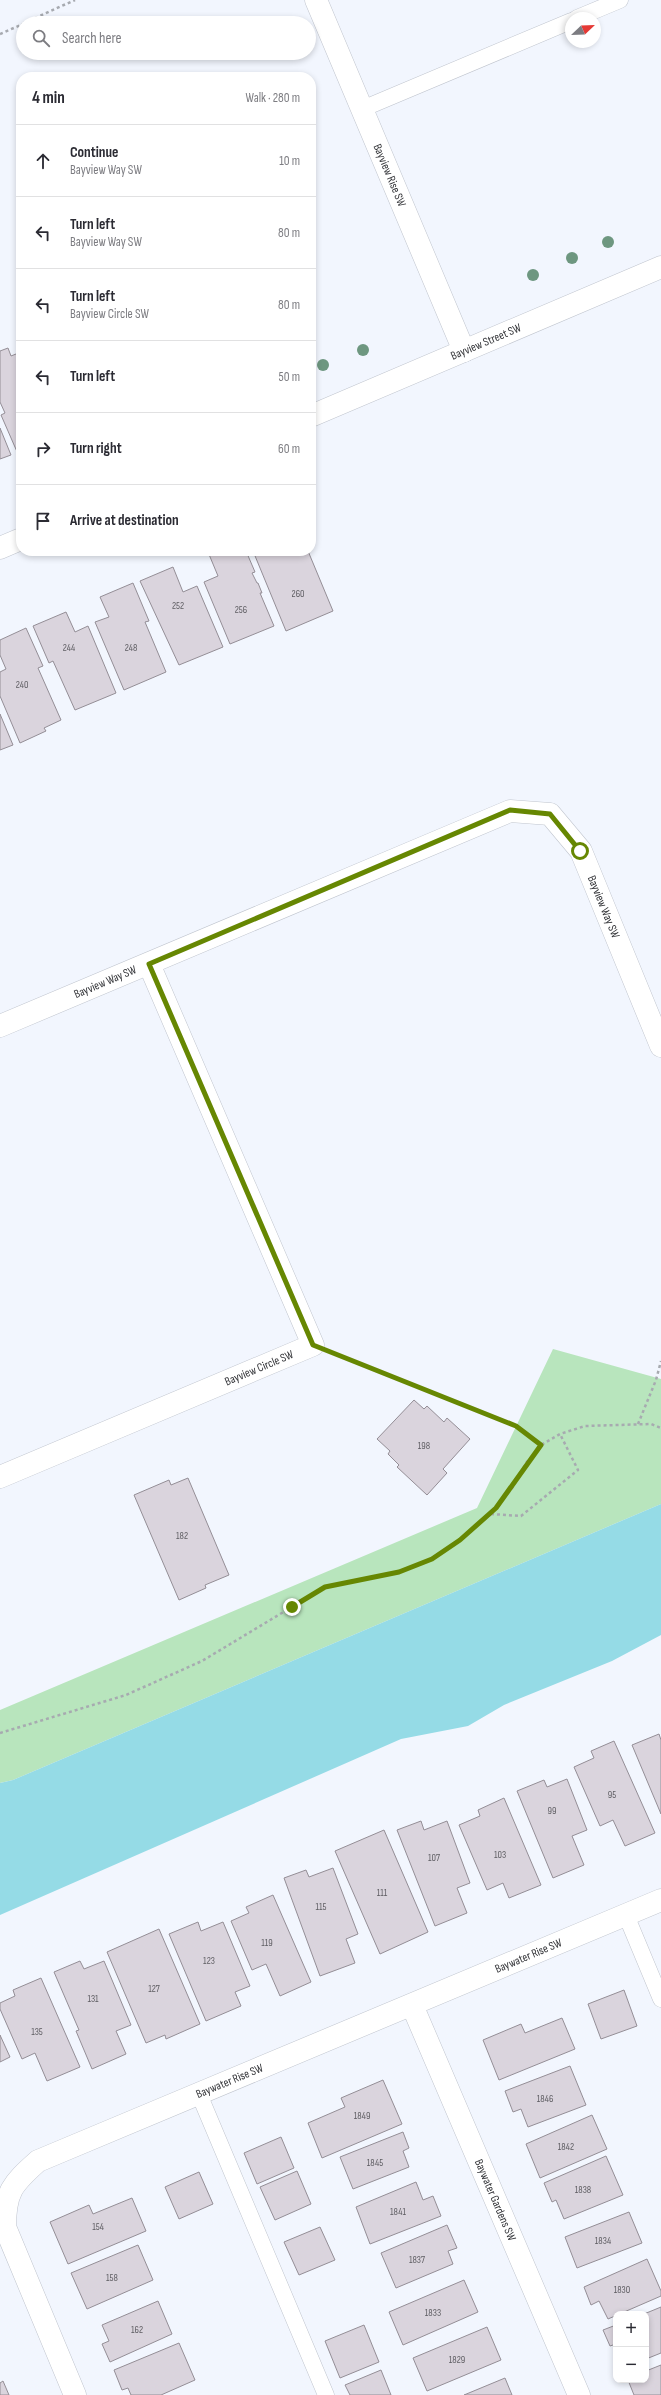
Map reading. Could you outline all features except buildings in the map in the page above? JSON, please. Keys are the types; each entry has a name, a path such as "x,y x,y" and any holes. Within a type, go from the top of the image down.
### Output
{"street":[{"name":"Bayview Rise SW","path":"316,0 464,351"},
{"name":"Bayview Street SW","path":"316,414 661,267"},
{"path":"0,548 16,541"},
{"name":"Bayview Way SW","path":"0,1026 510,810 550,814 580,851 661,1046"},
{"path":"149,964 313,1345"},
{"name":"Bayview Circle SW","path":"0,1477 313,1345"},
{"name":"Baywater Rise SW","path":"75,2395 5,2227 2,2204 18,2179 38,2161 661,1900"},
{"name":"Baywater Gardens SW","path":"412,2005 579,2395"}],"lane":[{"path":"592,12 620,0"},
{"path":"362,109 565,24"},
{"path":"626,1915 661,1999"},
{"path":"199,2094 326,2395"}],"path":[{"path":"40,16 75,0"},
{"path":"0,34 16,27"},
{"path":"313,1345 516,1426 541,1445"},
{"path":"638,1424 656,1380 661,1361"},
{"path":"0,1733 126,1695 202,1661 325,1587 399,1572 432,1559 460,1540 491,1514 513,1487 526,1463 541,1445 560,1434 596,1425 650,1424 661,1428"},
{"path":"491,1514 521,1516 578,1470 560,1434"}],"green space":[{"path":"553,1349 661,1379 661,1504 13,1780 0,1783 0,1710 477,1508"}],"water":[{"path":"661,1504 661,1635 612,1661 504,1705 468,1726 401,1739 0,1915 0,1783 13,1780"}],"route":[{"path":"292,1607 325,1587 399,1572 432,1559 460,1540 480,1524 496,1508 513,1487 526,1463 541,1445 516,1426 313,1345 149,964 510,810 550,814 580,851"}]}
